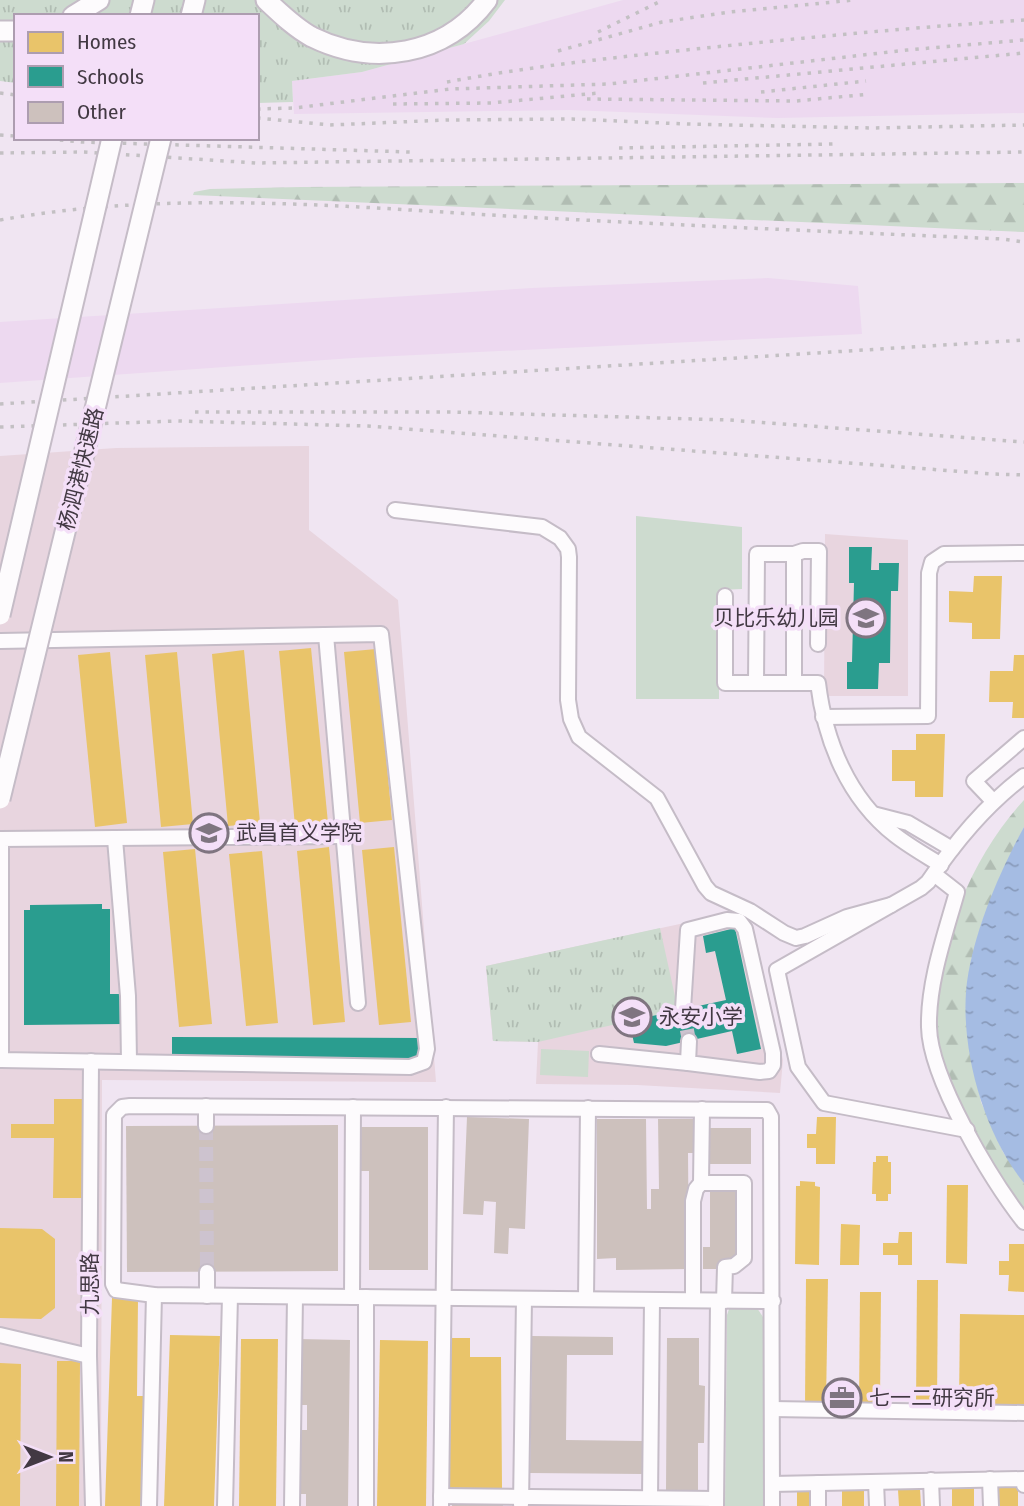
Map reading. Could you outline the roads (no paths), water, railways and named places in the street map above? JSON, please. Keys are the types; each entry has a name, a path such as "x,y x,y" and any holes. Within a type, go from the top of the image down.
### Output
{"highway":[{"path":"77,14 99,0"},
{"path":"266,0 287,20 310,36 341,50 394,54 417,50 444,38 487,0"},
{"path":"0,615 112,140"},
{"name":"杨泗港快速路","path":"0,799 161,140"}],"street":[{"path":"395,510 536,525 560,538 569,557 568,700 575,731 586,744 657,798 711,893 750,911 796,938 847,917 891,905"},
{"path":"756,683 757,554 819,551 818,644"},
{"path":"823,718 928,716 929,573 932,562 944,554 1024,553"},
{"path":"794,554 794,683"},
{"path":"725,596 725,683 818,683 823,718 847,779 873,814 937,869 957,892 932,992 929,1026 931,1048 936,1068 967,1130 1024,1222"},
{"path":"0,641 381,634 426,1037 426,1057 420,1064 410,1067 1,1060 1,839 343,836"},
{"path":"326,635 358,1003"},
{"path":"993,800 974,781 1024,738"},
{"path":"755,975 777,970 921,888 993,800 1024,776"},
{"path":"873,814 908,823 952,849"},
{"path":"115,839 128,996 129,1061"},
{"path":"599,1054 760,1072 769,1071 774,1065 745,929 739,921 727,920 688,930 683,1009"},
{"path":"777,970 798,1067 826,1104 967,1130"},
{"path":"759,992 781,986"},
{"path":"688,1063 689,1041"},
{"name":"九思路","path":"91,1061 89,1356 93,1506"},
{"path":"774,1065 798,1067"},
{"path":"772,1506 773,1301 770,1112 763,1109 702,1108 130,1106 122,1107 114,1115 114,1288 121,1292 154,1296 773,1301"},
{"path":"206,1106 206,1126"},
{"path":"353,1107 366,1506"},
{"path":"446,1107 441,1501 582,1502 650,1498 716,1502 721,1301 725,1266 734,1266 744,1258 744,1182 701,1183"},
{"path":"586,1299 587,1108"},
{"path":"693,1300 693,1201 696,1189 701,1183 702,1108"},
{"path":"207,1272 207,1296"},
{"path":"149,1506 154,1296"},
{"path":"225,1506 230,1296"},
{"path":"292,1506 295,1297"},
{"path":"521,1501 524,1299"},
{"path":"650,1498 652,1300"},
{"path":"0,1335 89,1356"},
{"path":"772,1409 1024,1413"},
{"path":"990,1479 991,1506"},
{"path":"772,1484 1024,1479 1024,1485"},
{"path":"932,1480 932,1506"},
{"path":"876,1482 877,1506"},
{"path":"818,1483 818,1506"}],"water":[{"path":"1024,827 1024,1183 997,1140 977,1088 965,1007 975,943 997,883"}],"tunnel":[{"path":"683,1009 689,1041"},
{"path":"206,1126 207,1272"}],"railway":[{"path":"598,32 663,0"},
{"path":"558,51 662,22 730,12 854,0"},
{"path":"447,82 640,55 864,32 1024,20"},
{"path":"259,109 294,108 450,89 609,84 907,50 1024,40"},
{"path":"703,83 1024,53"},
{"path":"761,92 866,81"},
{"path":"0,93 14,95"},
{"path":"393,104 491,103 599,93"},
{"path":"587,99 796,101 870,94"},
{"path":"259,118 330,125 446,120 572,119 872,128 1024,125"},
{"path":"0,135 14,136"},
{"path":"60,140 410,152"},
{"path":"619,148 833,144"},
{"path":"0,153 84,152 256,163 1024,152"},
{"path":"0,220 126,205 253,203 1024,242"},
{"path":"0,404 1024,340"},
{"path":"195,412 452,412 729,420 1024,442"},
{"path":"0,427 178,421 368,426 1024,475"}],"place":[{"name":"贝比乐幼儿园","path":"866,618"},
{"name":"武昌首义学院","path":"209,833"},
{"name":"永安小学","path":"632,1017"},
{"name":"七一二研究所","path":"842,1398"}]}
